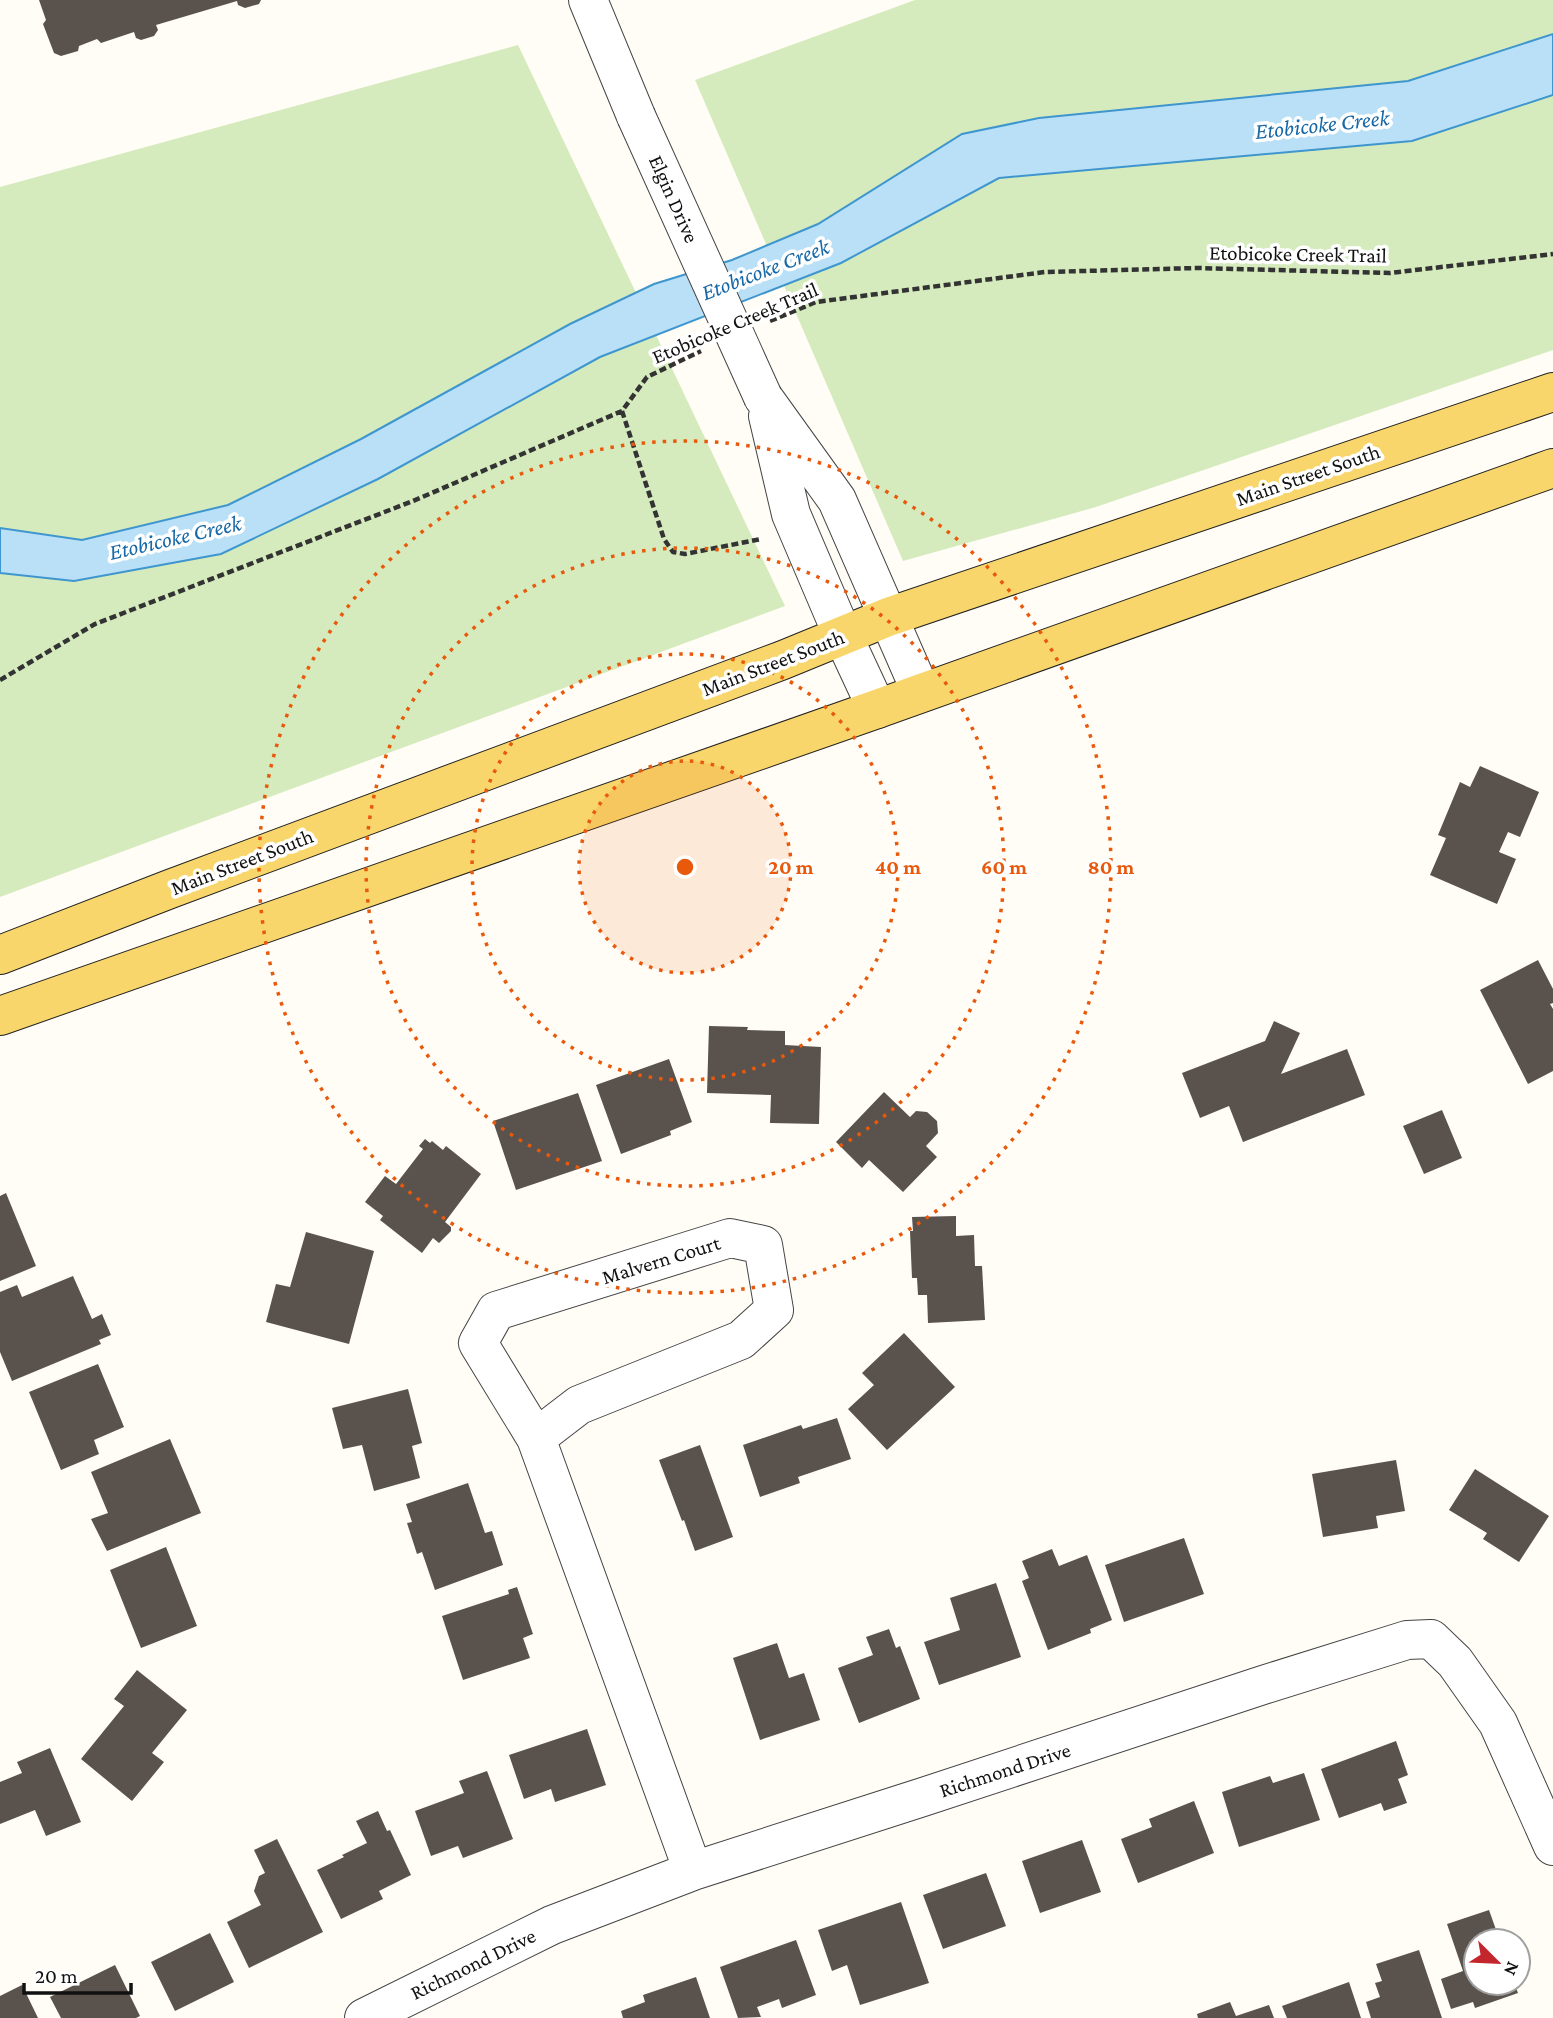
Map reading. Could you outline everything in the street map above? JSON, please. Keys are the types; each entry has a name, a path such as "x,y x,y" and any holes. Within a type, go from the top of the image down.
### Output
{"main road":[{"name":"Main Street South","path":"0,955 888,617 1553,392"},
{"path":"0,1016 877,709 1553,468"}],"street":[{"name":"Elgin Drive","path":"588,0 636,116 763,397 791,514 877,709"},
{"name":"Elgin Drive","path":"763,397 836,500 921,692"},
{"name":"Malvern Court","path":"536,1438 579,1405 741,1339 774,1310 763,1245 730,1238 496,1311 478,1343 536,1438 693,1871"},
{"name":"Richmond Drive","path":"364,2018 552,1925 693,1871 1407,1640 1431,1639 1455,1662 1498,1723 1553,1846"}],"path":[{"name":"Etobicoke Creek Trail","path":"769,322 816,302 1045,272 1197,268 1390,273 1553,254"},
{"name":"Etobicoke Creek Trail","path":"622,411 647,377 711,347"},
{"path":"0,680 95,624 413,500 622,411 664,539 673,552 685,554 772,537"}],"green space":[{"path":"915,0 1553,0 1553,350 1096,507 903,561 695,80"},
{"path":"518,45 785,606 0,897 0,187"}],"water":[{"name":"Etobicoke Creek","path":"1553,34 1553,95 1412,141 999,178 841,263 600,357 378,479 221,554 74,581 0,573 0,528 82,540 228,505 361,439 570,324 654,284 732,260 818,224 962,134 1039,118 1408,81"}],"building":[{"path":"39,0 261,0 259,4 245,8 238,5 237,1 156,25 158,30 154,36 141,40 136,38 134,32 101,43 97,39 79,46 78,51 61,56 54,53 43,24 46,20"},
{"path":"1480,766 1539,792 1520,837 1508,832 1499,852 1516,859 1497,904 1430,875 1446,838 1438,835 1460,782 1470,787"},
{"path":"1538,960 1553,989 1553,1003 1550,1004 1553,1009 1553,1071 1528,1084 1480,990"},
{"path":"1274,1021 1300,1033 1281,1074 1347,1049 1365,1095 1243,1142 1229,1106 1200,1118 1182,1073 1265,1041"},
{"path":"709,1026 785,1031 785,1045 821,1047 819,1124 770,1123 771,1095 707,1093"},
{"path":"669,1059 692,1122 670,1131 671,1135 621,1154 596,1085"},
{"path":"884,1092 910,1117 916,1111 927,1112 937,1121 938,1133 926,1146 937,1157 903,1192 869,1160 862,1168 836,1142"},
{"path":"578,1093 602,1161 516,1190 493,1121"},
{"path":"1442,1110 1462,1158 1424,1174 1403,1126"},
{"path":"425,1139 443,1150 446,1146 481,1174 445,1222 451,1227 451,1231 439,1243 433,1238 422,1253 380,1220 383,1216 365,1202 385,1176 396,1184 423,1149 419,1146"},
{"path":"6,1193 36,1266 0,1281 0,1196"},
{"path":"956,1216 956,1236 974,1235 975,1266 982,1266 985,1320 928,1323 927,1295 918,1295 917,1278 912,1278 912,1217"},
{"path":"306,1232 374,1251 349,1344 266,1322 276,1284 290,1287"},
{"path":"73,1276 92,1319 102,1314 111,1335 99,1340 101,1344 12,1381 0,1352 0,1292 17,1285 22,1297"},
{"path":"904,1333 955,1387 887,1450 848,1409 874,1385 862,1373"},
{"path":"98,1364 124,1427 94,1440 99,1454 61,1470 29,1392"},
{"path":"408,1389 422,1443 412,1446 420,1478 374,1491 362,1445 343,1449 332,1408"},
{"path":"837,1418 851,1459 798,1477 800,1483 760,1497 743,1445 801,1425 803,1429"},
{"path":"170,1439 201,1513 107,1551 91,1519 108,1513 91,1472"},
{"path":"700,1445 733,1537 695,1551 659,1460"},
{"path":"1396,1460 1405,1511 1376,1516 1378,1528 1323,1537 1312,1474"},
{"path":"1475,1469 1549,1516 1519,1562 1483,1539 1487,1533 1449,1510"},
{"path":"468,1483 485,1533 492,1531 503,1565 435,1590 422,1552 417,1554 407,1523 412,1522 406,1504"},
{"path":"1184,1538 1204,1594 1124,1622 1105,1565"},
{"path":"166,1547 197,1626 141,1648 110,1570"},
{"path":"1052,1549 1059,1566 1087,1555 1112,1620 1090,1629 1091,1633 1048,1650 1022,1581 1029,1578 1022,1561"},
{"path":"996,1583 1021,1657 939,1685 924,1642 960,1630 950,1598"},
{"path":"517,1587 533,1634 523,1638 530,1658 463,1680 442,1616 509,1594 508,1590"},
{"path":"889,1629 896,1648 900,1646 920,1699 859,1723 838,1668 873,1655 866,1637"},
{"path":"777,1643 789,1678 804,1673 820,1720 760,1740 733,1658"},
{"path":"137,1670 187,1710 152,1753 164,1762 132,1801 81,1759 124,1706 114,1699"},
{"path":"587,1729 606,1785 555,1802 551,1789 524,1799 509,1755"},
{"path":"1396,1741 1408,1775 1398,1779 1407,1803 1384,1811 1381,1803 1339,1818 1321,1769"},
{"path":"50,1748 81,1822 46,1836 35,1810 0,1824 0,1782 22,1773 17,1762"},
{"path":"487,1771 513,1839 463,1858 458,1846 431,1856 415,1811 464,1793 459,1781"},
{"path":"1304,1773 1320,1820 1239,1847 1222,1792 1270,1776 1273,1783"},
{"path":"1194,1801 1214,1853 1138,1883 1121,1839 1152,1827 1149,1819"},
{"path":"378,1811 411,1875 379,1891 383,1899 341,1919 317,1870 367,1843 356,1821"},
{"path":"277,1839 323,1932 249,1968 227,1922 261,1905 254,1891 259,1876 265,1873 254,1850"},
{"path":"1082,1840 1101,1892 1040,1913 1022,1861"},
{"path":"986,1873 1006,1926 943,1949 923,1895"},
{"path":"901,1902 929,1983 860,2005 847,1965 832,1971 818,1930"},
{"path":"1489,1910 1495,1927 1462,1927 1462,1968 1447,1924"},
{"path":"210,1933 234,1982 175,2011 151,1962"},
{"path":"796,1940 816,1995 782,2008 779,1999 757,2007 761,2017 738,2018 720,1967"},
{"path":"1419,1950 1442,2018 1371,2018 1366,2002 1380,1997 1375,1983 1382,1981 1376,1964"},
{"path":"115,1965 140,2016 61,2018 50,1997"},
{"path":"1462,1971 1462,1997 1507,1997 1475,2008 1473,2002 1451,2009 1441,1979"},
{"path":"696,1977 710,2018 623,2018 621,2011 645,2002 643,1995"},
{"path":"1349,1982 1361,2018 1287,2018 1282,2006"},
{"path":"22,1985 38,2018 0,2018 0,1996"},
{"path":"1230,2002 1236,2016 1269,2005 1274,2018 1198,2018 1197,2014"}]}
